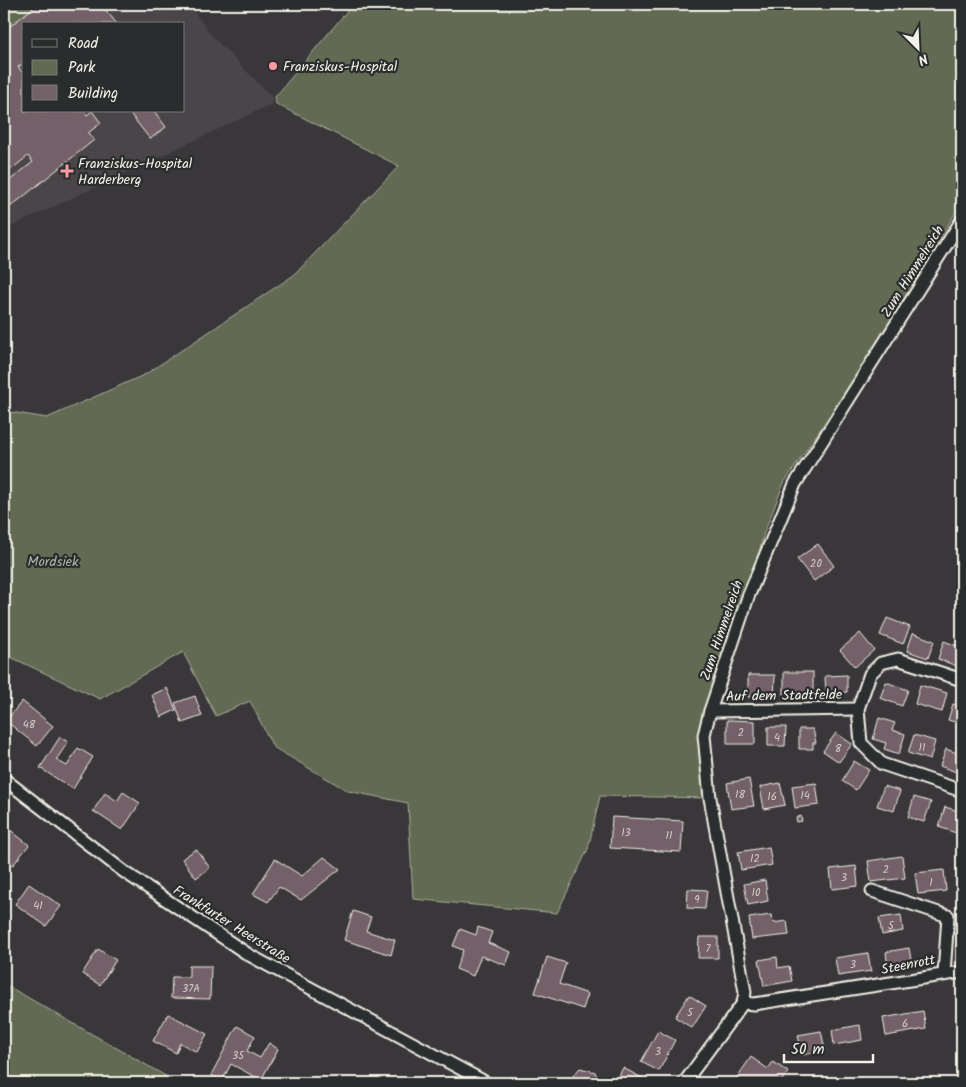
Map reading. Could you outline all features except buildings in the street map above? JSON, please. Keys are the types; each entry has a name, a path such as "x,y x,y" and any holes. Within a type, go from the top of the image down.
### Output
{"street":[{"name":"Zum Himmelreich","path":"743,1003 745,992 710,798 704,735 710,711 748,597 795,484 962,220"},
{"name":"Auf dem Stadtfelde","path":"962,680 898,659 881,663 870,674 858,709 860,743 882,764 962,791"},
{"name":"Auf dem Stadtfelde","path":"710,711 858,709"},
{"name":"Frankfurter Heerstraße","path":"4,778 123,871 249,955 487,1083"},
{"name":"Steenrott","path":"743,1003 754,1004 944,974 948,916 872,891"},
{"path":"944,974 962,972"},
{"path":"684,1083 743,1003"}],"shaded area":[{"name":"Franziskus-Hospital Harderberg","path":"4,4 188,4 213,37 273,98 274,103 4,230"}],"green space":[{"path":"4,4 38,4 4,31"},
{"name":"Mordsiek","path":"353,4 962,4 962,201 892,323 784,483 764,533 748,597 704,735 710,798 600,796 588,849 557,913 413,899 408,803 348,791 273,747 250,701 216,716 183,652 100,699 4,654 4,411 47,418 146,374 294,275 399,166 276,104 275,97"},
{"path":"4,984 178,1083 4,1083"}],"place":[{"name":"Franziskus-Hospital","path":"273,66"},
{"name":"Franziskus-Hospital Harderberg","path":"67,171"}]}
